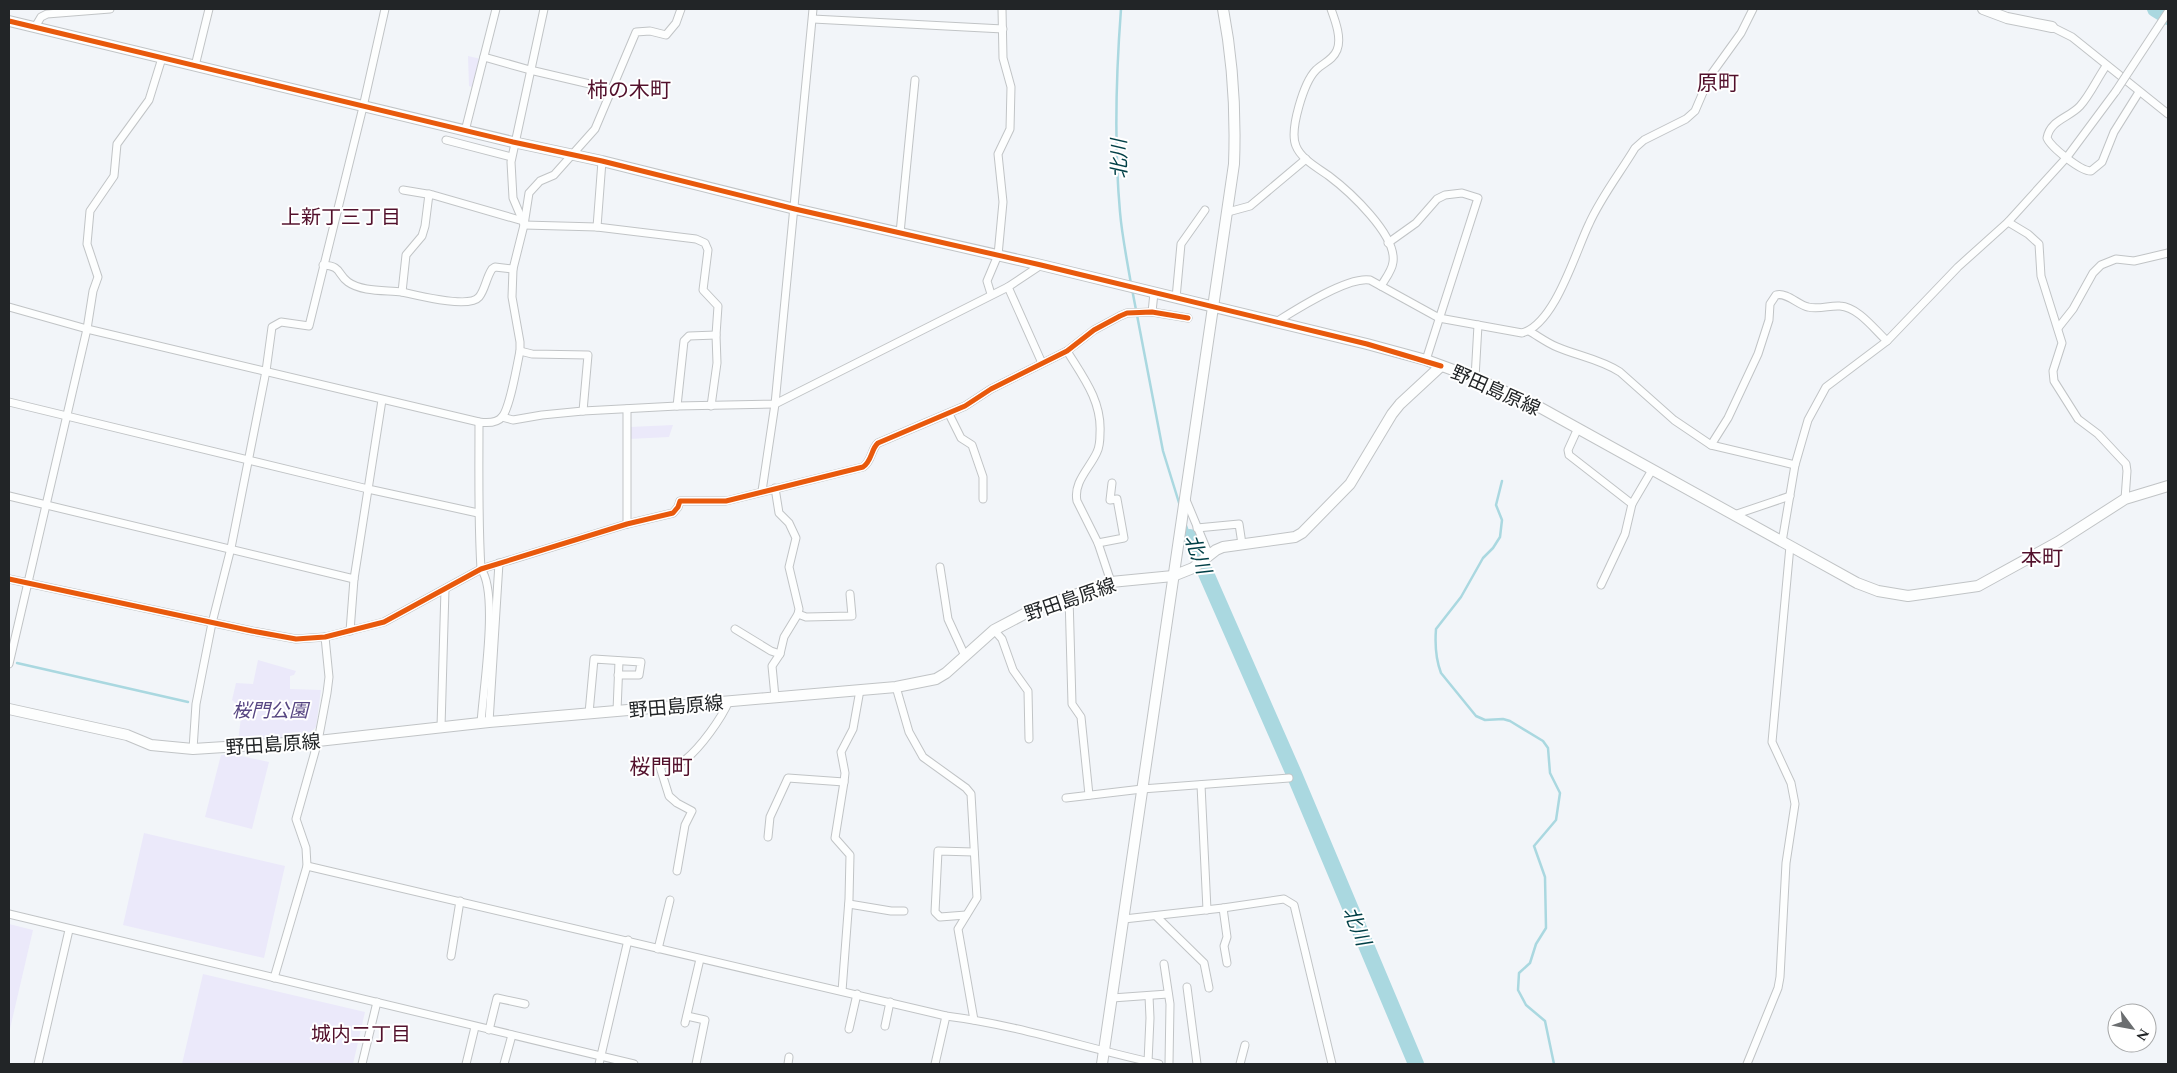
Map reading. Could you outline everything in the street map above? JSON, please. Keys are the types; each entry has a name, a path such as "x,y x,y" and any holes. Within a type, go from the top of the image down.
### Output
{"street":[{"path":"35,27 41,17 47,14 110,9"},
{"path":"195,66 209,9"},
{"path":"193,749 196,704 266,371 272,327 281,322 308,326 363,107 385,9"},
{"path":"466,131 496,9"},
{"path":"524,223 514,198 511,157 544,9"},
{"path":"9,307 88,329 382,400 479,422 496,421 502,417 506,408 520,351 512,297 513,269 529,193 540,181 554,175 595,129 636,32 650,31 666,35 676,23 681,9"},
{"path":"762,491 775,404 813,9"},
{"path":"991,294 987,281 998,254 1003,202 998,154 1010,129 1011,87 1003,58 1002,9"},
{"path":"1102,1064 1234,164 1235,97 1232,58 1223,9"},
{"path":"1331,9 1339,43 1330,60 1316,70 1311,77 1296,118 1294,140 1300,153 1306,159 1338,183 1365,208 1388,243 1393,263 1381,286"},
{"path":"1276,322 1298,308 1347,283 1364,279 1381,286 1439,318 1522,333 1529,331 1552,305 1567,279 1589,222 1635,148 1644,140 1686,119 1695,111 1710,76 1741,33 1753,9"},
{"path":"1983,9 2007,18 2052,27 2072,37 2168,114"},
{"path":"1747,1064 1778,988 1780,977 1786,863 1795,804 1793,788 1772,742 1790,496 1795,465 1808,420 1826,387 1886,341 1958,267 2008,222 2067,157 2116,91 2168,12"},
{"path":"813,19 1003,29"},
{"path":"9,21 363,107 571,156 602,161 795,209 998,254 1213,306 1426,360 1441,366"},
{"path":"484,57 530,70 611,88"},
{"path":"9,664 88,329 93,291 98,277 87,244 90,211 114,176 117,144 149,100 162,58"},
{"path":"2106,66 2080,106 2056,122 2048,132 2049,143 2087,171 2091,171 2098,166 2114,132 2139,92"},
{"path":"900,232 915,80"},
{"path":"446,140 511,157"},
{"path":"1228,212 1250,206 1306,159"},
{"path":"597,228 602,161"},
{"path":"403,190 429,194 524,223 597,228 696,239 705,243 708,250 703,290 718,306 717,363 711,406"},
{"path":"1388,243 1416,223 1436,199 1445,195 1462,193 1478,198 1426,360"},
{"path":"402,292 406,255 422,236 429,194"},
{"path":"1176,298 1181,244 1204,210"},
{"path":"2008,222 2028,234 2039,244 2041,276 2062,343 2052,371 2054,381 2078,419 2098,434 2126,464 2125,499"},
{"path":"2058,328 2077,304 2094,273 2101,265 2116,259 2134,261 2168,253"},
{"path":"323,264 330,265 341,272 346,281 361,288 402,292 446,301 473,301 480,296 492,269 513,269"},
{"path":"502,417 513,420 584,411 677,406 775,404 1008,287 1041,265"},
{"path":"1008,287 1042,363"},
{"path":"1149,312 1154,293"},
{"path":"1711,445 1728,418 1758,354 1768,320 1770,304 1776,295 1782,294 1808,308 1847,307 1859,315 1886,341"},
{"path":"9,579 212,623 296,639 325,637 384,622 481,569 626,524 673,513 680,501 726,500 863,467 868,462 874,447 878,443 949,414 1067,351 1094,330 1120,316 1149,312 1188,318"},
{"path":"1475,378 1478,325"},
{"path":"1529,331 1556,347 1595,358 1610,365 1674,420 1711,445 1795,465"},
{"path":"677,406 684,341 690,336 716,335"},
{"path":"520,351 532,354 588,355 584,411"},
{"path":"1067,351 1099,407 1101,423 1099,446 1077,486 1076,494 1077,501 1098,543 1111,582"},
{"name":"野田島原線","path":"9,709 127,735 151,745 193,749 318,742 441,727 896,687 936,679 946,673 994,630 1030,611 1111,582 1173,576 1186,572 1223,547 1296,536 1308,529 1355,476 1396,409 1441,366 1475,378 1541,408 1856,584 1878,591 1908,596 1947,592 1978,586 2058,542 2125,499 2168,486"},
{"path":"350,631 354,579 382,400"},
{"path":"9,402 368,489 478,512"},
{"path":"626,524 627,409"},
{"path":"949,414 961,438 972,445 983,477 983,499"},
{"path":"479,422 480,499 478,512 481,569 486,576 490,615 485,723"},
{"path":"1578,428 1568,450 1569,455 1632,504"},
{"path":"1601,585 1625,534 1632,504 1652,470"},
{"path":"1098,543 1124,538 1117,499 1110,500 1112,482"},
{"path":"775,488 779,513 789,523 796,538 789,567 798,606 798,614 784,637 780,654 772,666 775,697"},
{"path":"9,496 354,579"},
{"path":"1734,515 1790,496"},
{"path":"1184,498 1197,528 1203,536 1208,556"},
{"path":"1197,528 1239,524 1242,544"},
{"path":"485,723 499,563"},
{"path":"940,567 948,619 965,656"},
{"path":"441,727 445,589"},
{"path":"798,614 806,617 852,616 850,594"},
{"path":"1070,596 1072,704 1081,717 1089,795"},
{"path":"735,629 771,651 780,654"},
{"path":"994,630 1002,640 1013,670 1028,691 1029,739"},
{"path":"274,978 307,866 306,848 296,819 318,742 329,677 325,637"},
{"path":"589,713 594,659 640,662 639,675 618,675"},
{"path":"617,711 619,661"},
{"path":"896,687 909,732 923,757 966,788 971,794 977,898 958,929 974,1020"},
{"path":"842,990 849,904 850,855 835,838 845,773 841,752 853,729 860,690"},
{"path":"677,871 685,825 692,810 677,803 669,796 660,767 681,762 687,758 721,719 729,701"},
{"path":"768,837 770,817 788,778 844,782"},
{"path":"1066,798 1142,789 1289,778"},
{"path":"1200,785 1208,910"},
{"path":"966,916 940,916 935,912 938,851 974,852"},
{"path":"307,866 628,940 658,949 842,990 946,1016 1003,1025 1104,1052 1154,1063 1149,996"},
{"path":"1124,919 1284,899 1294,905 1332,1064"},
{"path":"658,949 670,900"},
{"path":"450,956 460,901"},
{"path":"849,904 890,911 904,911"},
{"path":"1223,908 1227,937 1224,946 1227,963"},
{"path":"9,914 69,930 512,1035 600,1060 634,1064"},
{"path":"1156,916 1204,963 1209,988"},
{"path":"38,1064 69,930"},
{"path":"600,1060 628,940"},
{"path":"696,1064 705,1020 686,1019 700,958"},
{"path":"1164,964 1168,994 1169,1064"},
{"path":"1187,987 1197,1064"},
{"path":"849,1029 857,994"},
{"path":"1112,998 1168,994"},
{"path":"489,1030 497,998 525,1004"},
{"path":"362,1064 377,1002"},
{"path":"885,1026 890,1002"},
{"path":"935,1064 946,1016"},
{"path":"466,1064 475,1026"},
{"path":"504,1064 512,1035"},
{"path":"1240,1064 1245,1045"}],"green space":[{"path":"468,56 481,59 474,88 469,86"},
{"path":"673,425 669,437 629,439 630,427"},
{"name":"桜門公園","path":"258,660 296,671 294,675 290,676 290,689 321,690 316,727 306,737 238,742 242,708 232,700 236,683 253,684"},
{"path":"221,755 236,755 269,762 252,829 205,817"},
{"path":"144,833 285,866 264,958 123,925"},
{"path":"9,924 33,930 9,1033"},
{"path":"203,974 365,1012 353,1064 182,1064"}],"waterway":[{"name":"北川","path":"1121,9 1116,136 1121,221 1131,284"},
{"path":"2155,9 2168,17"},
{"name":"北川","path":"1132,289 1163,451 1180,506"},
{"path":"1502,481 1496,505 1502,520 1500,537 1483,558 1461,597 1436,629 1436,651 1441,673 1476,716 1485,720 1503,719 1510,721 1543,741 1548,748 1550,773 1560,793 1556,820 1534,846 1545,877 1546,928 1536,944 1530,963 1519,973 1518,990 1526,1005 1545,1021 1554,1064"},
{"name":"北川","path":"1185,523 1190,537"},
{"name":"北川","path":"1190,537 1294,774 1416,1064"},
{"path":"17,663 188,702"}],"cycle path":[{"path":"9,21 513,142 602,161 795,209 1041,265 1367,344 1441,366"},
{"path":"9,579 252,631 296,639 325,637 384,622 481,569 627,524 673,513 680,501 726,501 863,467 868,462 878,443 965,406 991,389 1067,351 1094,330 1120,316 1127,313 1152,312 1188,318"}],"district":[{"name":"原町","path":"1718,83"},
{"name":"柿の木町","path":"629,90"},
{"name":"上新丁三丁目","path":"341,217"},
{"name":"本町","path":"2042,558"},
{"name":"桜門町","path":"661,767"},
{"name":"城内二丁目","path":"361,1034"}]}
